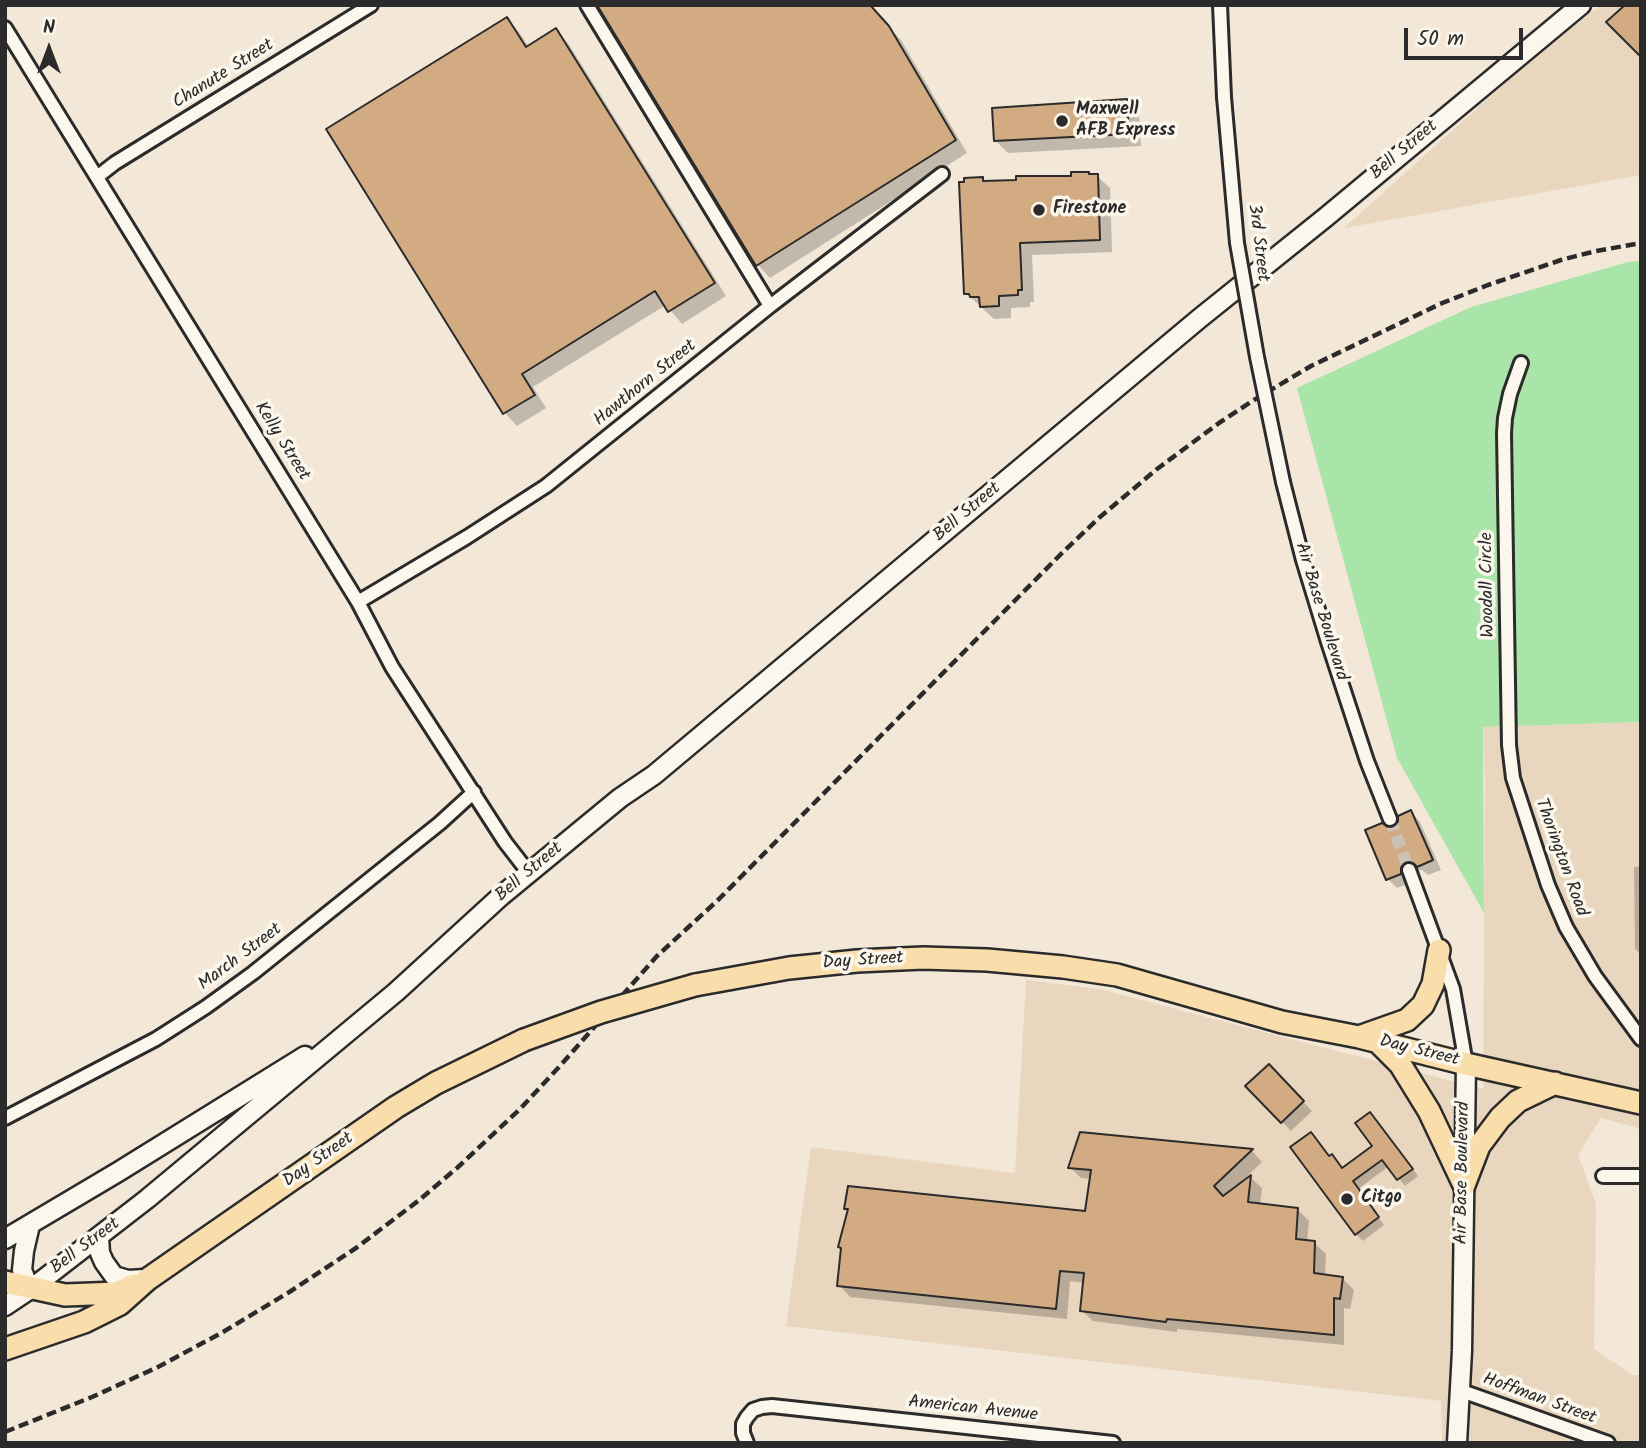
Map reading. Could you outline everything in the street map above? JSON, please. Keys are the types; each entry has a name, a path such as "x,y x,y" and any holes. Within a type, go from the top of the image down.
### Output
{"main road":[{"name":"Bell Street","path":"5,1306 158,1191 396,992 501,896 620,798 654,775 1200,318 1581,5"},
{"path":"1439,950 1433,984 1423,1005 1407,1020 1368,1039 1400,1064 1429,1111 1464,1185"},
{"name":"Day Street","path":"5,1349 84,1322 120,1304 148,1279 396,1107 436,1083 524,1040 601,1012 695,985 789,968 923,958 987,960 1117,975 1282,1022 1368,1039 1641,1103"},
{"name":"Bell Street","path":"5,1239 358,1023"},
{"name":"Air Base Boulevard","path":"1458,1443 1466,1064"},
{"path":"1464,1185 1479,1146 1500,1118 1518,1101 1555,1083"},
{"path":"30,1225 22,1270 32,1288"},
{"path":"99,1237 100,1253 114,1276 128,1280 148,1279"},
{"name":"Day Street","path":"5,1282 65,1295 117,1293 148,1279"}],"street":[{"name":"Chanute Street","path":"97,177 115,163 371,5"},
{"path":"587,5 770,306"},
{"name":"3rd Street","path":"1220,5 1224,97 1237,243 1283,482"},
{"name":"Kelly Street","path":"5,28 358,602 392,667 505,842 529,873"},
{"name":"Hawthorn Street","path":"358,602 546,486 770,306 942,174"},
{"name":"Woodall Circle","path":"1508,668 1505,418 1521,363"},
{"name":"Air Base Boulevard","path":"1283,482 1328,642 1367,761 1390,819"},
{"name":"Thorington Road","path":"1508,668 1508,745 1513,778 1548,885 1578,948 1641,1039"},
{"name":"March Street","path":"5,1118 156,1039 206,1007 419,839 474,792"},
{"name":"Air Base Boulevard","path":"1409,870 1453,989 1466,1064"},
{"path":"1603,1176 1641,1177"},
{"name":"Hoffman Street","path":"1460,1390 1608,1443"},
{"name":"American Avenue","path":"747,1443 743,1424 753,1410 762,1406 1113,1443"}],"shaded area":[{"path":"1601,5 1641,5 1641,175 1344,228 1534,57"},
{"path":"1641,722 1641,1129 1601,1118 1578,1155 1596,1204 1594,1349 1633,1375 1641,1375 1641,1443 1442,1443 1441,1401 786,1326 811,1147 1015,1173 1026,980 1099,989 1483,1089 1483,727"}],"green space":[{"path":"1641,261 1641,722 1483,727 1484,913 1397,758 1297,388 1471,307 1628,262"}],"building":[{"path":"597,5 870,5 889,26 956,140 756,266"},
{"path":"1625,5 1641,5 1641,57 1606,22"},
{"path":"507,17 526,47 556,28 715,283 668,312 655,291 522,374 535,395 503,414 326,129"},
{"path":"1127,99 1129,134 994,141 992,108"},
{"path":"1071,172 1098,174 1100,240 1020,243 1022,290 1018,290 1018,295 999,296 999,306 980,307 979,297 964,294 959,182 964,182 964,178 983,177 983,181 1016,180 1016,176 1071,176"},
{"path":"1411,810 1433,860 1417,867 1411,862 1405,862 1401,874 1386,880 1365,830 1382,823 1394,827 1398,816"},
{"path":"1269,1064 1304,1101 1281,1123 1245,1086"},
{"name":"Citgo","path":"1370,1112 1413,1169 1397,1180 1382,1160 1353,1181 1379,1217 1355,1235 1290,1147 1311,1132 1342,1168 1372,1146 1355,1123"},
{"path":"1080,1132 1253,1149 1214,1186 1223,1196 1251,1175 1248,1202 1298,1208 1296,1239 1315,1241 1314,1273 1343,1277 1340,1299 1334,1298 1334,1335 1167,1319 1166,1322 1080,1311 1084,1273 1060,1271 1056,1309 837,1286 841,1248 838,1247 848,1209 844,1209 848,1186 1085,1211 1091,1170 1068,1168"}],"tunnel":[{"path":"1390,819 1409,870"}],"railway":[{"path":"5,1432 158,1367 223,1332 356,1248 418,1201 520,1109 657,956 717,901 1062,553 1157,469 1219,423 1311,366 1440,304 1561,260 1641,243"}],"place":[{"name":"Maxwell AFB Express","path":"1062,121"},
{"name":"Firestone","path":"1039,210"},
{"name":"Citgo","path":"1347,1199"}]}
